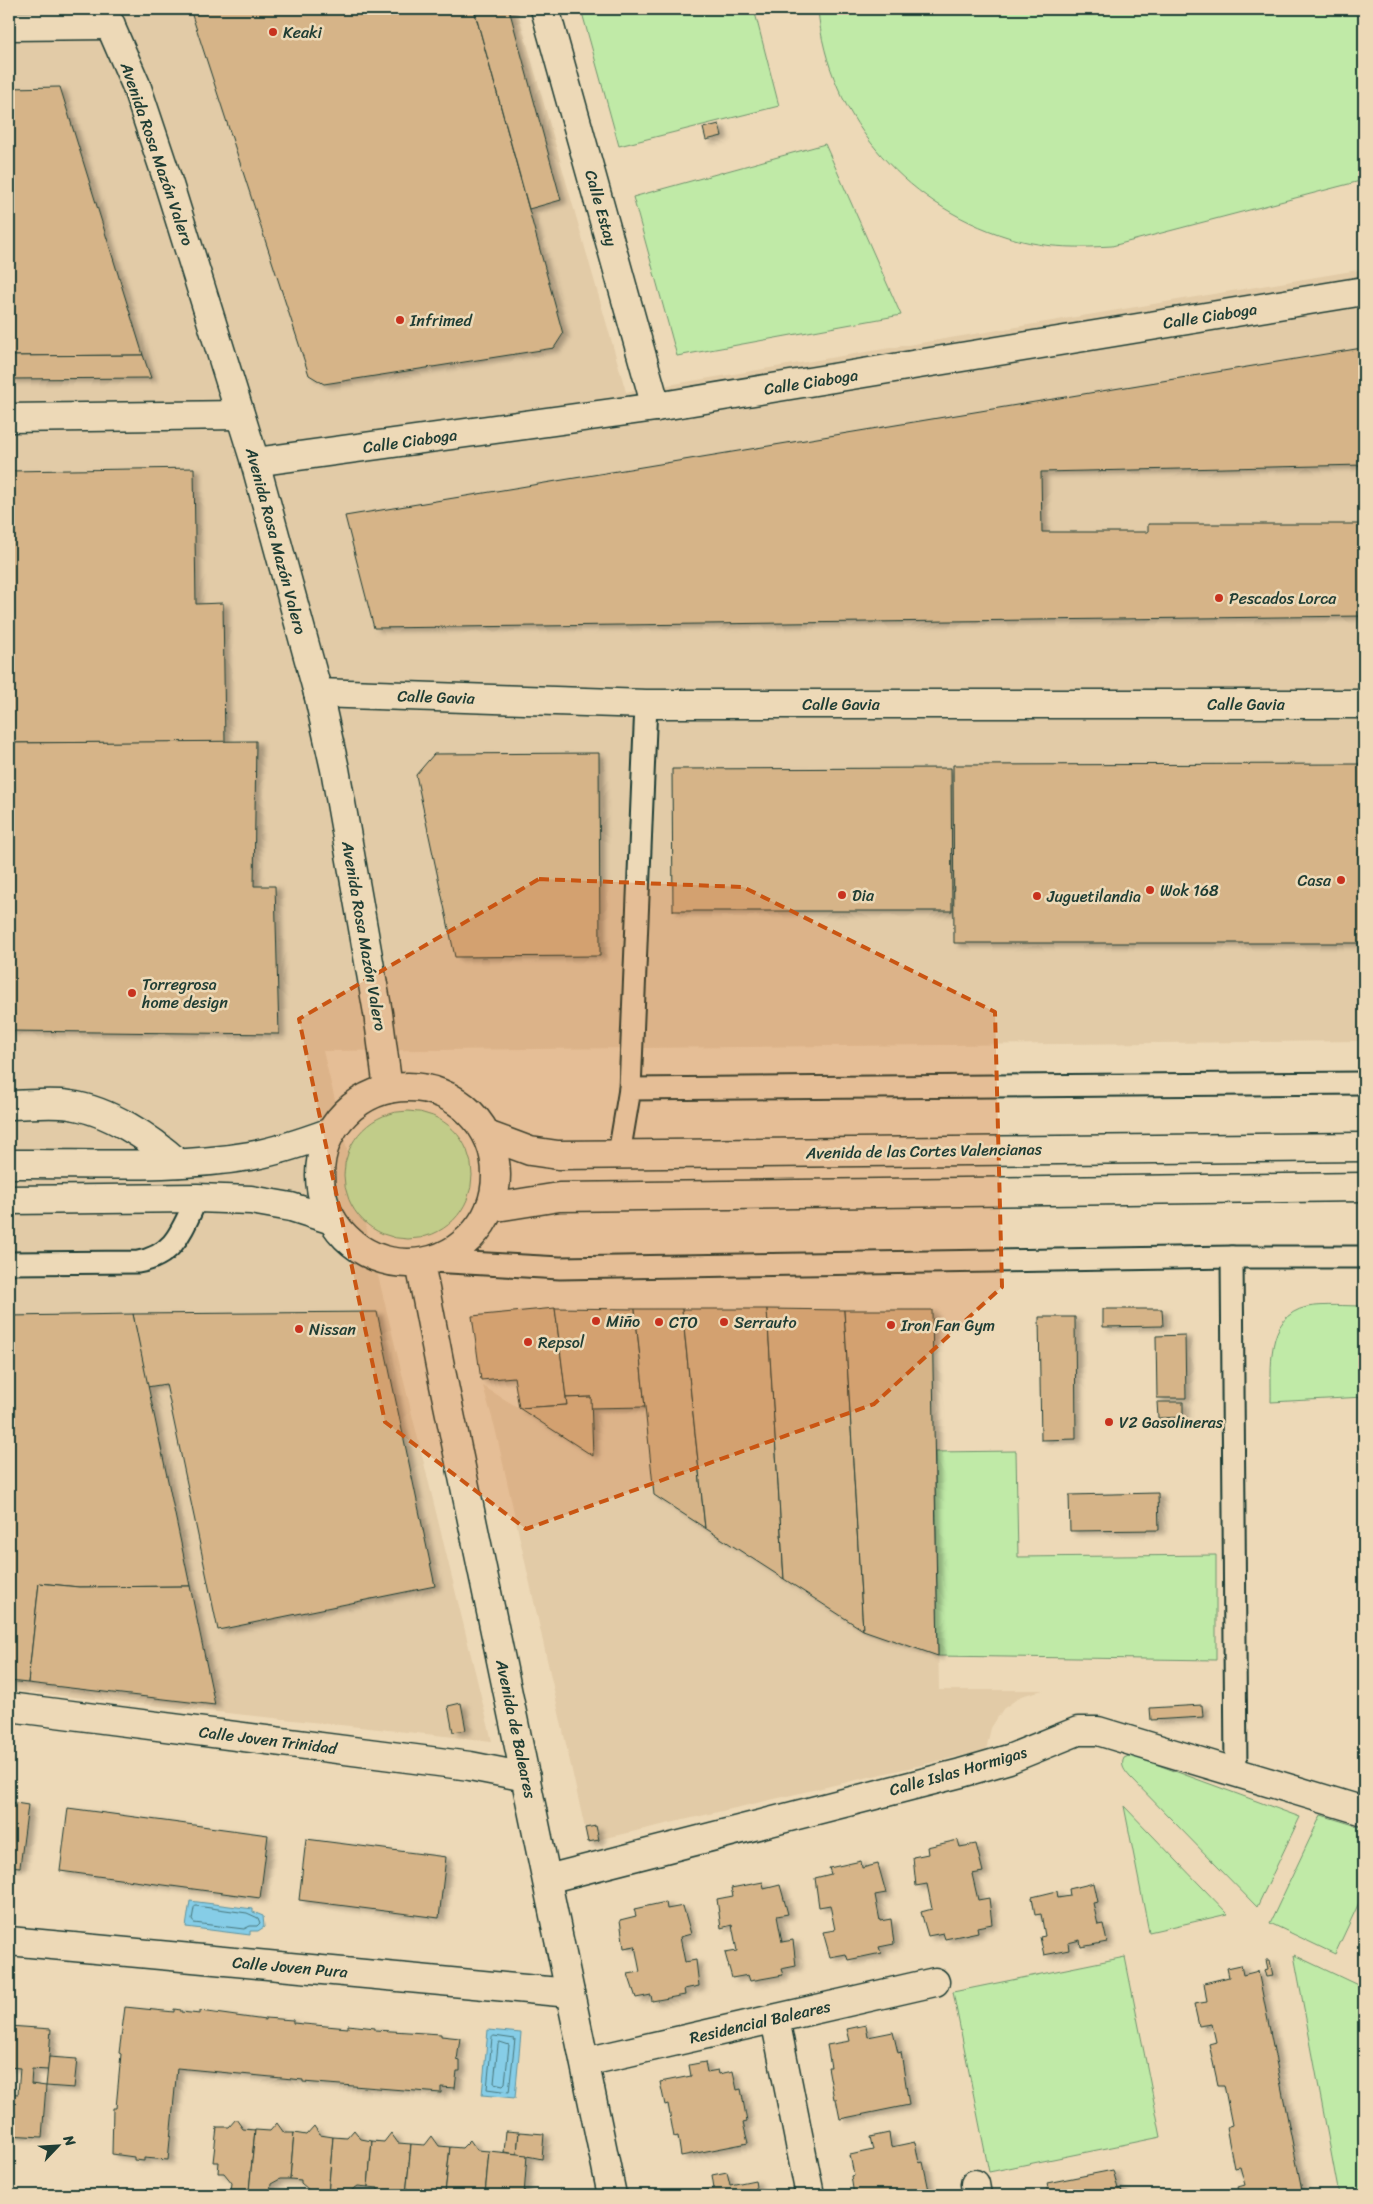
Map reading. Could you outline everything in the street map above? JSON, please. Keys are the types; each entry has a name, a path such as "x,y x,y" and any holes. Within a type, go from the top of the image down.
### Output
{"street":[{"name":"Calle Estay","path":"545,9 656,407"},
{"path":"9,26 107,17"},
{"name":"Avenida Rosa Mazón Valero","path":"107,17 136,85 162,163 255,462 318,693 335,769 378,1013 388,1089"},
{"name":"Calle Ciaboga","path":"255,462 656,407 1364,291"},
{"path":"9,418 240,415"},
{"name":"Calle Gavia","path":"318,693 646,704 1364,704"},
{"path":"412,1087 434,1091 456,1101 473,1116 487,1135 494,1159 496,1184 490,1208 476,1231 456,1250 426,1262 389,1262 356,1246 342,1234 332,1220 325,1203 321,1185 320,1167 324,1149 331,1132 346,1112 366,1098 388,1089 412,1087"},
{"path":"9,1106 70,1105 95,1112 141,1134 178,1162"},
{"path":"9,1164 178,1162 250,1156 286,1148 331,1132"},
{"name":"Avenida de las Cortes Valencianas","path":"487,1135 530,1151 558,1155 1364,1147"},
{"path":"490,1208 559,1197 1364,1187"},
{"path":"9,1200 197,1198 251,1200 291,1207 332,1220"},
{"name":"Avenida de Baleares","path":"426,1262 440,1366 612,2195"},
{"name":"Calle Joven Trinidad","path":"9,1707 470,1766 526,1777"},
{"name":"Calle Islas Hormigas","path":"547,1878 961,1773 1009,1759 1078,1731 1098,1731 1364,1811"},
{"name":"Calle Joven Pura","path":"9,1941 570,1993"},
{"name":"Residencial Baleares","path":"585,2062 935,1982"},
{"path":"775,2019 810,2195"}],"lane":[{"path":"619,1154 630,1089 646,704"},
{"path":"630,1089 1364,1083"},
{"path":"9,1263 138,1262 153,1259 167,1250 177,1238 197,1198"},
{"path":"426,1262 560,1268 1232,1257 1364,1258"},
{"path":"1232,1257 1236,1771"}],"highlighted area":[{"path":"539,879 743,887 995,1012 1002,1287 874,1404 526,1529 385,1422 299,1019"}],"shaded area":[{"path":"9,9 517,9 626,392 1364,269 1364,1041 323,1051 492,1741 9,1690"},
{"path":"555,1308 932,1310 939,1690 1043,1690 1021,1696 1003,1709 991,1728 986,1750 588,1842 495,1428 483,1386 519,1408 567,1405"}],"green space":[{"path":"581,9 754,9 779,106 619,146"},
{"path":"818,9 1364,9 1364,180 1112,246 1065,247 1041,245 1018,240 979,227 943,208 911,184 882,156 857,123 838,88 825,50"},
{"path":"825,144 901,315 677,356 633,197"},
{"path":"408,1111 432,1116 453,1130 467,1151 472,1175 467,1199 453,1220 432,1234 408,1239 384,1234 363,1220 349,1199 344,1175 349,1151 363,1130 384,1116"},
{"path":"1328,1305 1364,1306 1364,1397 1271,1402 1273,1346 1283,1321 1293,1312 1307,1307"},
{"path":"1016,1451 1018,1557 1216,1555 1216,1660 938,1656 935,1452"},
{"path":"1131,1755 1300,1817 1257,1907 1128,1775 1123,1761 1124,1758"},
{"path":"1124,1806 1228,1914 1149,1932"},
{"path":"1321,1815 1364,1828 1364,1892 1335,1954 1270,1923"},
{"path":"1294,1955 1364,1988 1364,2191 1339,2195"},
{"path":"1125,1957 1161,2137 989,2172 953,1992"}],"water":[{"path":"190,1901 253,1909 253,1912 263,1916 264,1927 258,1931 250,1931 250,1935 186,1927"},
{"path":"488,2030 521,2033 515,2098 482,2095"}],"building":[{"path":"192,9 474,9 563,334 554,348 324,384 309,375 191,12"},
{"path":"474,9 509,9 561,200 529,209"},
{"path":"60,87 143,355 9,356 9,88"},
{"path":"719,124 722,136 706,140 703,128"},
{"path":"1362,348 1364,465 1041,472 1042,532 1148,532 1148,524 1364,524 1364,616 374,628 345,516"},
{"path":"143,355 151,378 9,379 9,356"},
{"path":"194,468 196,604 223,603 225,742 9,743 10,471"},
{"path":"256,741 254,886 275,886 279,1034 9,1031 9,743"},
{"path":"599,753 600,956 455,957 416,775 434,754"},
{"path":"1364,764 1364,943 954,943 953,765"},
{"path":"951,768 952,911 673,911 672,769"},
{"path":"555,1308 567,1405 519,1408 514,1377 481,1380 472,1316"},
{"path":"555,1308 635,1309 645,1407 590,1408 591,1397 566,1398"},
{"path":"635,1309 682,1309 705,1528 654,1495"},
{"path":"682,1309 767,1309 784,1579 705,1528"},
{"path":"767,1309 844,1310 863,1630 784,1579"},
{"path":"1103,1309 1162,1309 1163,1326 1103,1327"},
{"path":"844,1310 932,1310 938,1656 863,1630"},
{"path":"377,1312 435,1586 218,1630 166,1384 147,1387 133,1314"},
{"path":"133,1314 190,1586 79,1587 39,1583 28,1683 9,1681 9,1316"},
{"path":"1039,1317 1075,1317 1076,1439 1041,1440"},
{"path":"1185,1335 1186,1398 1157,1398 1156,1336"},
{"path":"591,1397 593,1456 519,1408 567,1405 566,1398"},
{"path":"1157,1402 1183,1402 1183,1417 1158,1418"},
{"path":"1158,1493 1159,1530 1070,1531 1069,1495"},
{"path":"39,1583 79,1587 190,1586 215,1705 28,1683"},
{"path":"461,1703 466,1730 453,1732 448,1706"},
{"path":"1202,1705 1203,1717 1151,1720 1150,1708"},
{"path":"9,1802 28,1805 20,1867 9,1866"},
{"path":"68,1808 268,1835 260,1898 60,1871"},
{"path":"596,1826 599,1840 588,1842 585,1828"},
{"path":"306,1839 446,1857 439,1918 299,1900"},
{"path":"958,1840 960,1847 976,1844 983,1872 972,1874 978,1900 989,1898 992,1924 977,1927 978,1932 945,1939 943,1933 928,1936 921,1912 932,1909 927,1884 916,1886 913,1857 928,1854 927,1847"},
{"path":"861,1861 862,1868 878,1864 886,1893 875,1895 880,1921 891,1919 894,1944 879,1947 881,1953 848,1960 846,1954 830,1957 823,1932 835,1930 830,1905 819,1907 815,1878 831,1874 829,1868"},
{"path":"763,1882 764,1889 780,1885 788,1914 777,1916 782,1942 793,1940 796,1966 781,1969 783,1975 750,1981 748,1975 732,1978 725,1953 737,1951 732,1925 721,1928 717,1899 733,1896 731,1888"},
{"path":"1094,1883 1098,1902 1093,1903 1098,1925 1103,1924 1107,1942 1081,1947 1080,1940 1068,1943 1069,1950 1044,1955 1040,1937 1045,1936 1041,1914 1035,1915 1032,1897 1057,1891 1058,1898 1070,1896 1069,1889"},
{"path":"666,1902 667,1909 683,1906 691,1934 680,1937 685,1962 696,1960 699,1986 684,1989 685,1995 652,2001 651,1995 636,1998 628,1974 640,1972 635,1946 624,1948 620,1920 636,1916 634,1909"},
{"path":"1266,1960 1270,1960 1273,1976 1266,1977 1264,1970 1268,1969"},
{"path":"1241,1965 1243,1975 1258,1971 1303,2195 1240,2195 1238,2187 1245,2185 1240,2167 1234,2168 1226,2127 1232,2125 1224,2085 1218,2085 1209,2044 1216,2042 1212,2024 1199,2026 1194,2004 1207,2002 1204,1983 1229,1977 1227,1968"},
{"path":"125,2007 174,2012 174,2009 181,2010 181,2012 200,2014 200,2011 265,2020 265,2018 293,2020 293,2023 348,2028 348,2025 375,2028 375,2030 441,2034 441,2036 460,2038 457,2060 460,2061 460,2071 457,2071 455,2088 441,2087 441,2093 303,2082 303,2080 177,2068 168,2160 144,2158 144,2161 134,2160 134,2157 112,2154 113,2108 116,2108 121,2054 119,2053"},
{"path":"866,2025 868,2037 893,2032 898,2053 901,2052 909,2105 840,2119 828,2067 831,2067 827,2045 850,2041 847,2029"},
{"path":"9,2026 51,2029 48,2070 32,2069 31,2084 46,2086 42,2137 9,2135 9,2093 18,2094 20,2068 9,2067"},
{"path":"49,2057 77,2059 74,2088 46,2086"},
{"path":"705,2062 707,2072 718,2070 719,2074 733,2071 737,2090 741,2089 747,2122 743,2123 748,2143 681,2156 678,2136 674,2137 668,2104 665,2105 660,2082 691,2076 689,2065"},
{"path":"236,2119 243,2129 255,2130 249,2191 231,2190 232,2183 224,2173 218,2173 219,2162 213,2162 217,2127 229,2127"},
{"path":"277,2123 284,2133 294,2133 290,2179 280,2179 271,2184 270,2193 249,2191 255,2130 270,2131"},
{"path":"314,2126 320,2135 333,2137 328,2195 309,2195 309,2190 301,2183 301,2180 290,2179 294,2133 306,2135"},
{"path":"354,2130 361,2139 372,2141 368,2187 358,2186 349,2192 348,2195 328,2195 333,2137 347,2138"},
{"path":"506,2131 519,2132 517,2154 504,2152"},
{"path":"519,2132 544,2134 542,2159 517,2154"},
{"path":"391,2133 398,2143 411,2144 406,2195 384,2195 378,2188 368,2187 372,2141 384,2142"},
{"path":"889,2133 891,2147 915,2142 919,2163 923,2162 930,2195 854,2195 851,2176 854,2175 850,2155 873,2150 870,2137"},
{"path":"432,2136 439,2146 450,2147 445,2194 406,2195 411,2144 425,2145"},
{"path":"470,2140 477,2150 489,2151 485,2195 445,2194 450,2147 462,2148"},
{"path":"489,2151 527,2155 524,2195 485,2195"},
{"path":"1113,2170 1118,2189 1121,2188 1122,2195 1049,2195 1047,2183"},
{"path":"727,2172 730,2185 755,2180 757,2195 688,2195 688,2193 714,2188 712,2175"}],"place":[{"name":"Keaki","path":"273,32"},
{"name":"Infrimed","path":"400,320"},
{"name":"Pescados Lorca","path":"1219,598"},
{"name":"Casa","path":"1341,880"},
{"name":"Wok 168","path":"1150,890"},
{"name":"Dia","path":"842,895"},
{"name":"Juguetilandia","path":"1037,896"},
{"name":"Torregrosa home design","path":"132,993"},
{"name":"Miño","path":"596,1321"},
{"name":"CTO","path":"659,1322"},
{"name":"Serrauto","path":"724,1322"},
{"name":"Iron Fan Gym","path":"891,1325"},
{"name":"Nissan","path":"299,1329"},
{"name":"Repsol","path":"528,1342"},
{"name":"V2 Gasolineras","path":"1109,1422"}]}
